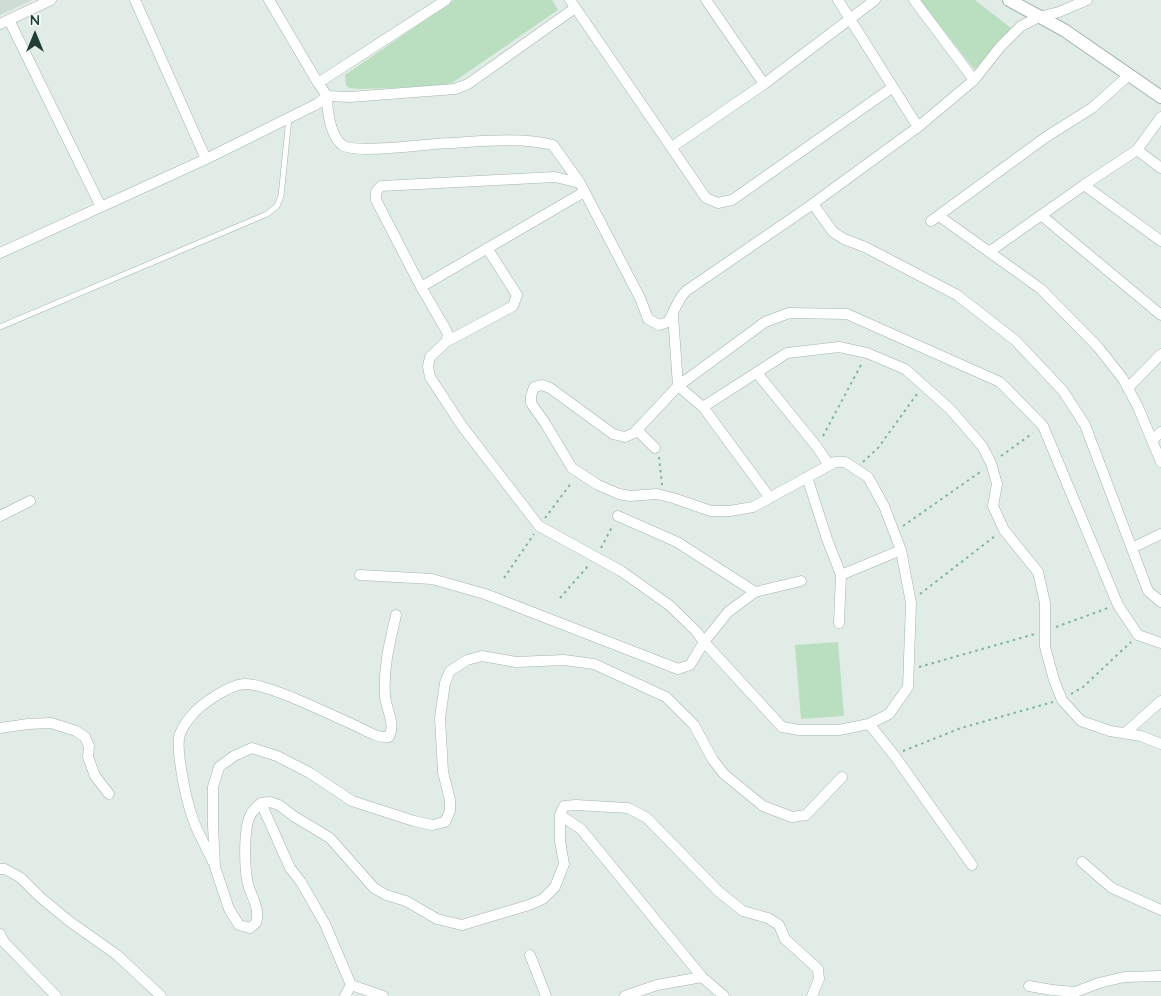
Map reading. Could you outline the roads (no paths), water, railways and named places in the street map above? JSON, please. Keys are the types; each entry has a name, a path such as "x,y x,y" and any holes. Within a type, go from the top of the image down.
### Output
{"street":[{"path":"51,0 4,22 101,206"},
{"path":"135,0 206,159"},
{"path":"269,0 327,96 327,112 340,144 348,148 374,149 450,143 536,141 553,145 582,187 640,298 648,319 659,325 668,322 678,299 686,291 813,204 918,126 974,80 1021,26 1039,17 1059,12 1087,0"},
{"path":"318,83 446,0"},
{"path":"706,0 764,84"},
{"path":"838,0 918,126"},
{"path":"672,147 764,84 875,0"},
{"path":"914,0 974,80"},
{"path":"1009,0 1064,30 1161,97"},
{"path":"0,253 206,159 317,104 327,96 455,89 468,84 573,4 706,198 718,203 732,200 893,86"},
{"path":"1129,75 1092,108 1046,138 935,218 989,252 1041,289 1098,347 1128,388 1161,462"},
{"path":"989,252 1137,150 1161,117"},
{"path":"1137,150 1161,168"},
{"path":"446,342 448,335 446,330 421,287 376,200 376,192 381,186 555,178 582,187"},
{"path":"1084,185 1161,241"},
{"path":"421,287 487,248 582,187"},
{"path":"813,204 833,232 844,239 865,247 957,295 1016,342 1063,391 1084,425 1148,592 1161,602"},
{"path":"1041,215 1161,315"},
{"path":"487,248 517,295 516,301 513,306 446,342 430,357 428,366 430,377 462,426 539,526 621,572 669,605 696,631 782,727 799,730 839,730 869,724 889,714 908,687 911,603 901,550 895,532 868,477 845,462 835,462 753,507 730,511 711,511 664,495 619,494 598,485 572,468 531,403 534,387 542,385 550,388 613,434 625,437 634,433 678,386 765,322 789,313 847,314 1000,382 1042,426 1118,605 1138,635 1161,643"},
{"path":"673,314 678,386 703,407 770,498"},
{"path":"703,407 787,353 839,346 867,353 905,369 950,409 982,446 992,463 997,484 993,506 1004,530 1038,572 1045,603 1045,647 1054,680 1062,700 1081,721 1110,732 1141,736 1161,744"},
{"path":"1128,388 1161,354"},
{"path":"757,373 817,447 829,465"},
{"path":"637,430 655,448"},
{"path":"1152,440 1161,432"},
{"path":"807,477 841,576 839,623"},
{"path":"0,516 30,501"},
{"path":"618,516 677,542 755,592"},
{"path":"1132,548 1161,534"},
{"path":"841,576 901,550"},
{"path":"360,574 432,579 476,591 678,669 690,665 704,642 728,612 755,592 801,581"},
{"path":"396,615 388,648 384,681 385,699 392,727 389,737 376,736 358,726 269,689 244,684 234,686 209,701 194,713 179,735 180,757 191,814 215,867 229,909 239,925 250,928 256,923 258,915 257,907 248,885 245,864 245,839 250,815 261,803 270,802 279,805 330,838 374,888 386,895 406,901 438,919 462,925 536,902 543,899 555,887 564,864 560,841 560,815 564,806 628,808 647,818 718,890 743,911 768,918 779,925 785,939 818,969 819,979 812,996"},
{"path":"215,867 213,787 219,767 234,756 252,748 277,756 310,773 352,800 414,821 432,825 445,822 450,811 450,800 444,772 440,718 445,683 450,671 467,660 482,656 516,662 564,660 594,664 666,697 694,724 713,760 724,774 763,806 792,817 806,815 842,777"},
{"path":"1125,733 1161,701"},
{"path":"0,728 51,723 76,731 86,737 89,746 88,757 96,776 109,794"},
{"path":"869,724 894,755 972,865"},
{"path":"261,803 290,868 301,882 325,924 351,985 383,996"},
{"path":"560,815 581,829 702,977 724,996"},
{"path":"1082,862 1112,888 1161,910"},
{"path":"0,869 5,869 21,878 69,921 117,954 161,996"},
{"path":"2,941 55,996"},
{"path":"530,955 546,996"},
{"path":"1029,986 1075,992 1099,983 1124,977 1161,976"},
{"path":"625,996 657,985 702,977"},
{"path":"345,996 351,985"}],"lane":[{"path":"0,327 267,214 277,206 282,196 290,117"}]}
